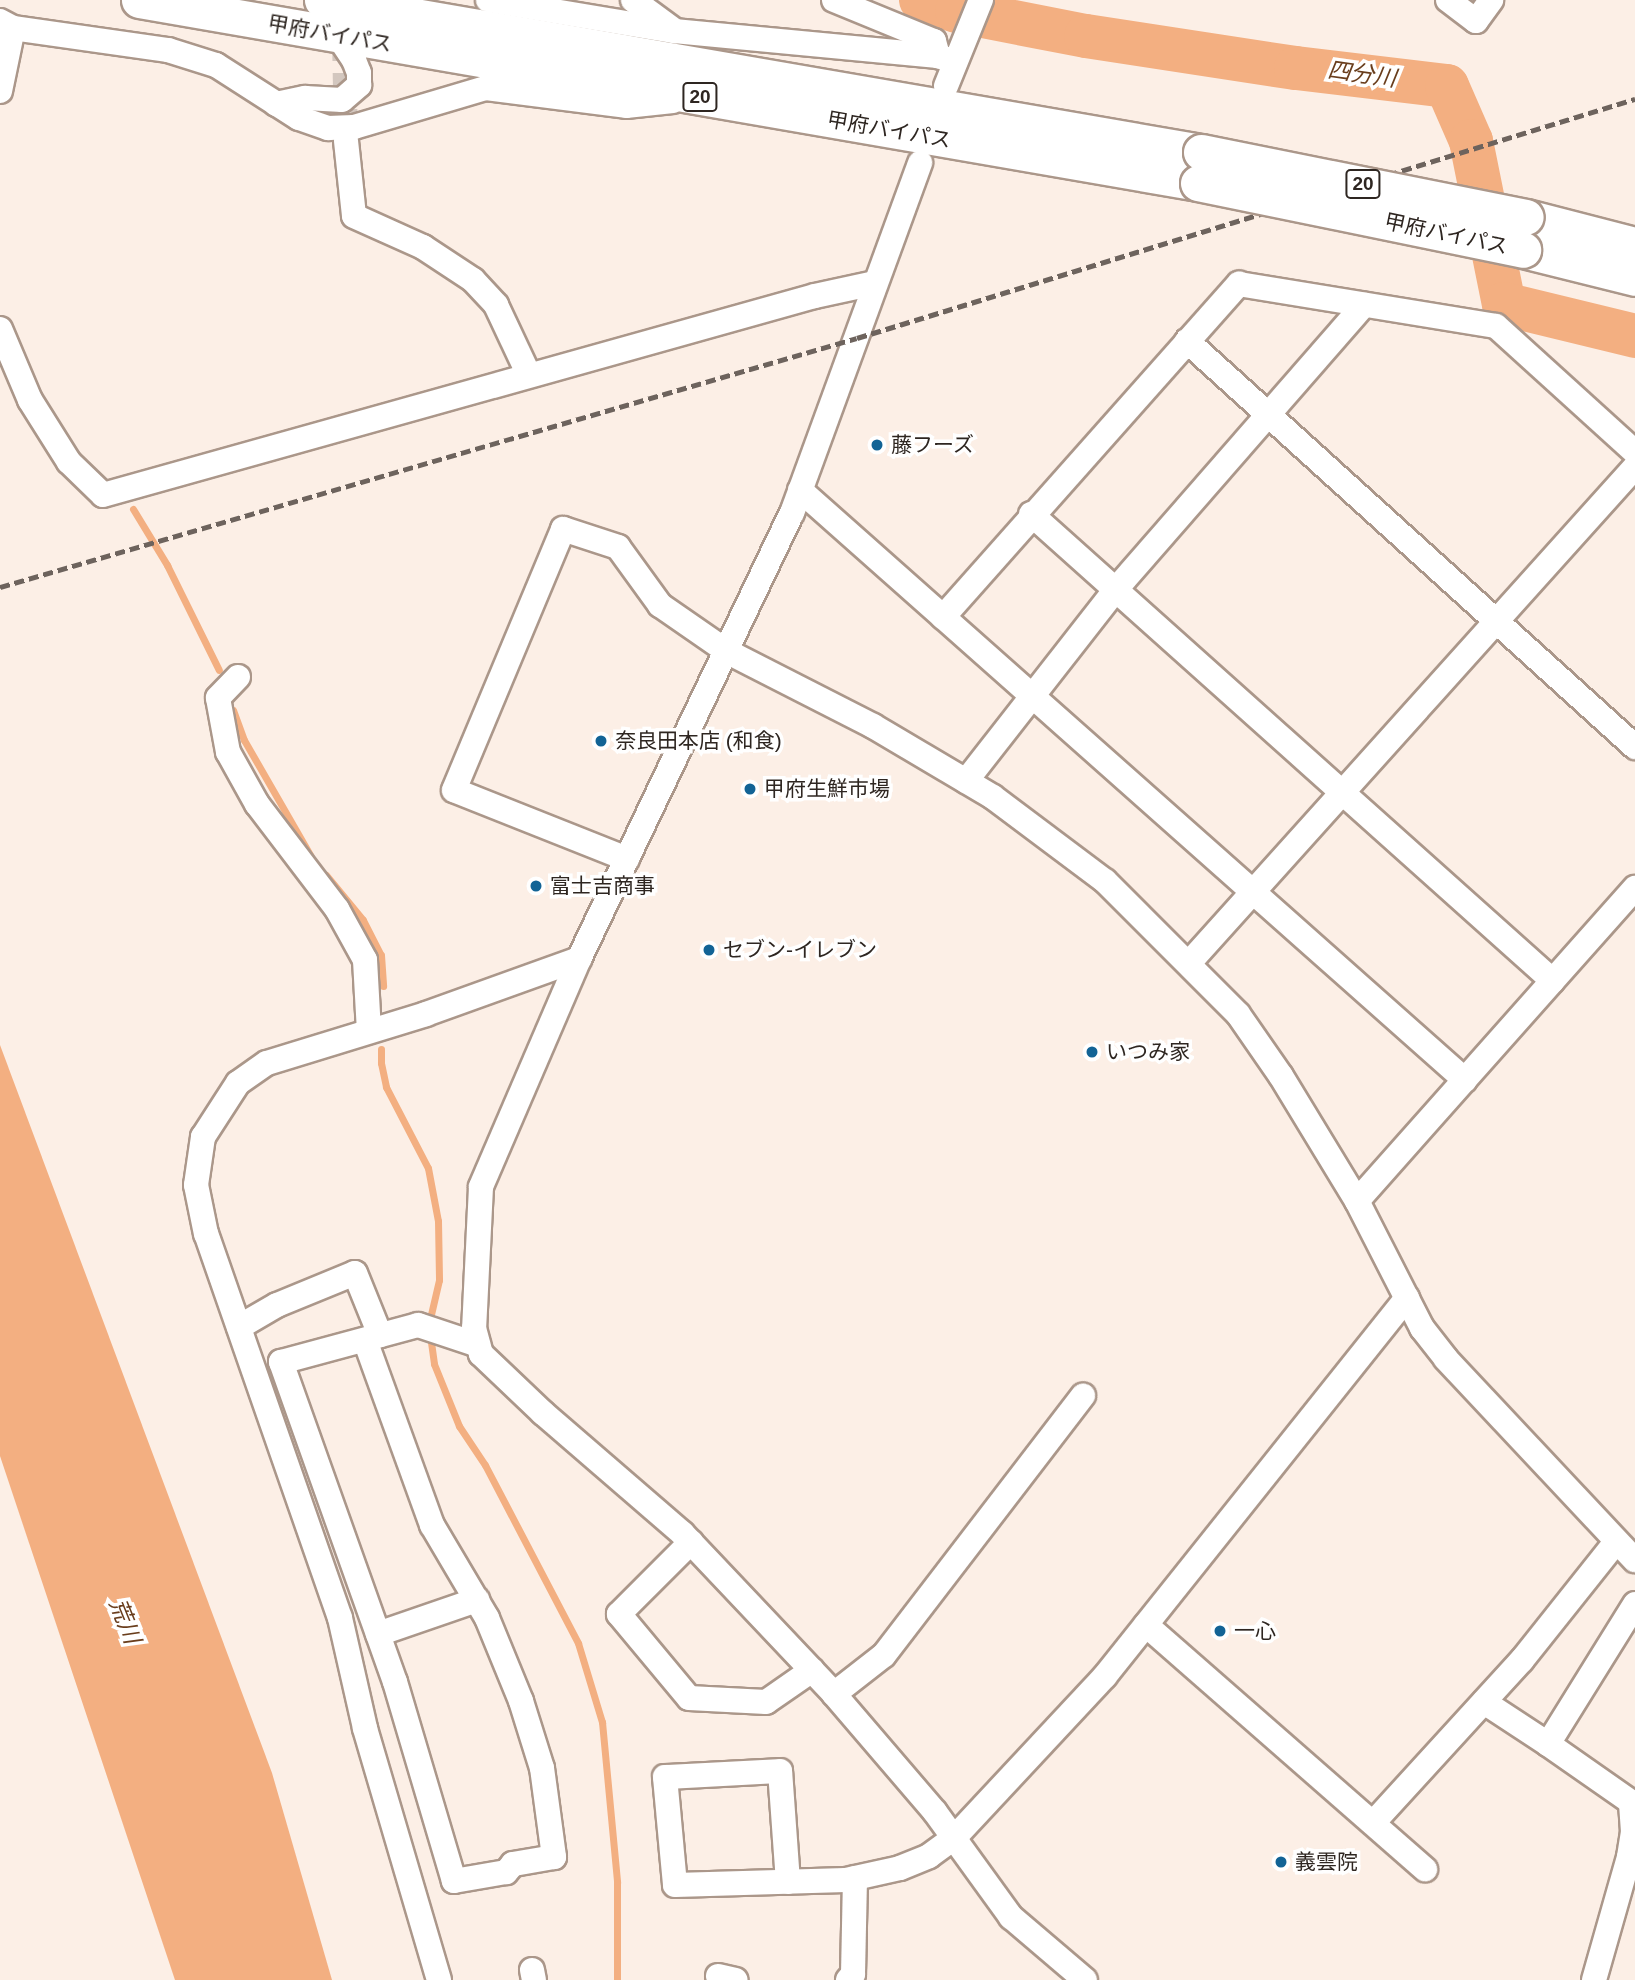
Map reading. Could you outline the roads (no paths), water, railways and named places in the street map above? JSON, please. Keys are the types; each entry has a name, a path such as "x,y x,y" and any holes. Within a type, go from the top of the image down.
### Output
{"highway":[{"name":"甲府バイパス","path":"139,0 702,97 1199,168"},
{"name":"甲府バイパス","path":"322,0 1525,233 1635,245"},
{"name":"甲府バイパス","path":"1525,233 1635,278"}],"street":[{"path":"488,0 674,31 952,53"},
{"path":"633,0 674,31"},
{"path":"834,0 934,41 952,53"},
{"path":"946,86 952,53 981,0"},
{"path":"1448,0 1476,21 1491,0"},
{"path":"0,91 7,25 168,50 216,65 299,118 328,128 354,127 486,88 626,106 702,97"},
{"path":"276,104 305,98 342,100 359,85 359,73 354,60 337,35"},
{"path":"346,141 354,216 423,247 473,280 496,305 529,375"},
{"path":"920,163 800,490 728,652 579,959 481,1187 474,1328 481,1354 543,1413 691,1542 812,1670 954,1838 1011,1917 1085,1980"},
{"path":"0,329 30,400 69,462 103,495 815,296 875,283"},
{"path":"943,617 1031,514 1239,284 1496,327 1635,452"},
{"path":"966,781 1116,589 1364,305"},
{"path":"1187,341 1635,747"},
{"path":"1189,963 1635,467"},
{"path":"800,490 1465,1080"},
{"path":"1031,514 1553,981"},
{"path":"627,859 453,790 563,529 618,547 660,605 728,652 873,726 993,797 1105,881 1238,1014 1281,1076 1357,1201 1423,1328 1446,1359 1635,1560"},
{"path":"238,677 218,698 228,752 257,804 337,909 365,960 369,1031"},
{"path":"1357,1201 1635,888"},
{"path":"439,1980 365,1728 340,1618 206,1234 196,1185 203,1137 238,1083 267,1063 579,959"},
{"path":"239,1327 277,1306 355,1273 372,1338 432,1525 477,1600 521,1701 542,1768 554,1857 513,1864 506,1872 454,1881 395,1682 281,1362 372,1338 418,1325 478,1345"},
{"path":"788,1882 780,1771 665,1777 675,1885 788,1882 855,1878 900,1868 929,1856 954,1838 1105,1676 1407,1298"},
{"path":"834,1694 884,1655 1083,1396"},
{"path":"691,1542 619,1614 689,1698 766,1702 812,1670"},
{"path":"1373,1824 1484,1702 1616,1542"},
{"path":"378,1633 477,1600"},
{"path":"1548,1744 1635,1604"},
{"path":"1146,1625 1425,1869"},
{"path":"1484,1702 1631,1802 1633,1832 1629,1857 1594,1980"},
{"path":"848,1980 853,1974 855,1878"}],"water":[{"name":"荒川","path":"0,1045 272,1773 332,1980 175,1980 0,1456"}],"waterway":[{"name":"四分川","path":"921,0 957,11 1086,36 1296,68 1447,86 1471,141 1504,304 1635,336"},
{"path":"133,509 167,565 219,670"},
{"path":"233,710 244,740 310,855"},
{"path":"326,875 363,920 381,955 383,986"},
{"path":"381,1049 386,1087 428,1168 438,1221 439,1280 429,1323"},
{"path":"430,1335 434,1364 459,1426 485,1465 578,1643 602,1722 617,1882 617,1980"}],"tunnel":[{"path":"344,37 346,141"}],"railway":[{"path":"0,587 857,338 1635,99"}],"place":[{"name":"藤フーズ","path":"877,445"},
{"name":"奈良田本店 (和食)","path":"601,741"},
{"name":"甲府生鮮市場","path":"750,789"},
{"name":"富士吉商事","path":"536,886"},
{"name":"セブン-イレブン","path":"709,950"},
{"name":"いつみ家","path":"1092,1052"},
{"name":"一心","path":"1220,1631"},
{"name":"義雲院","path":"1281,1862"}]}
